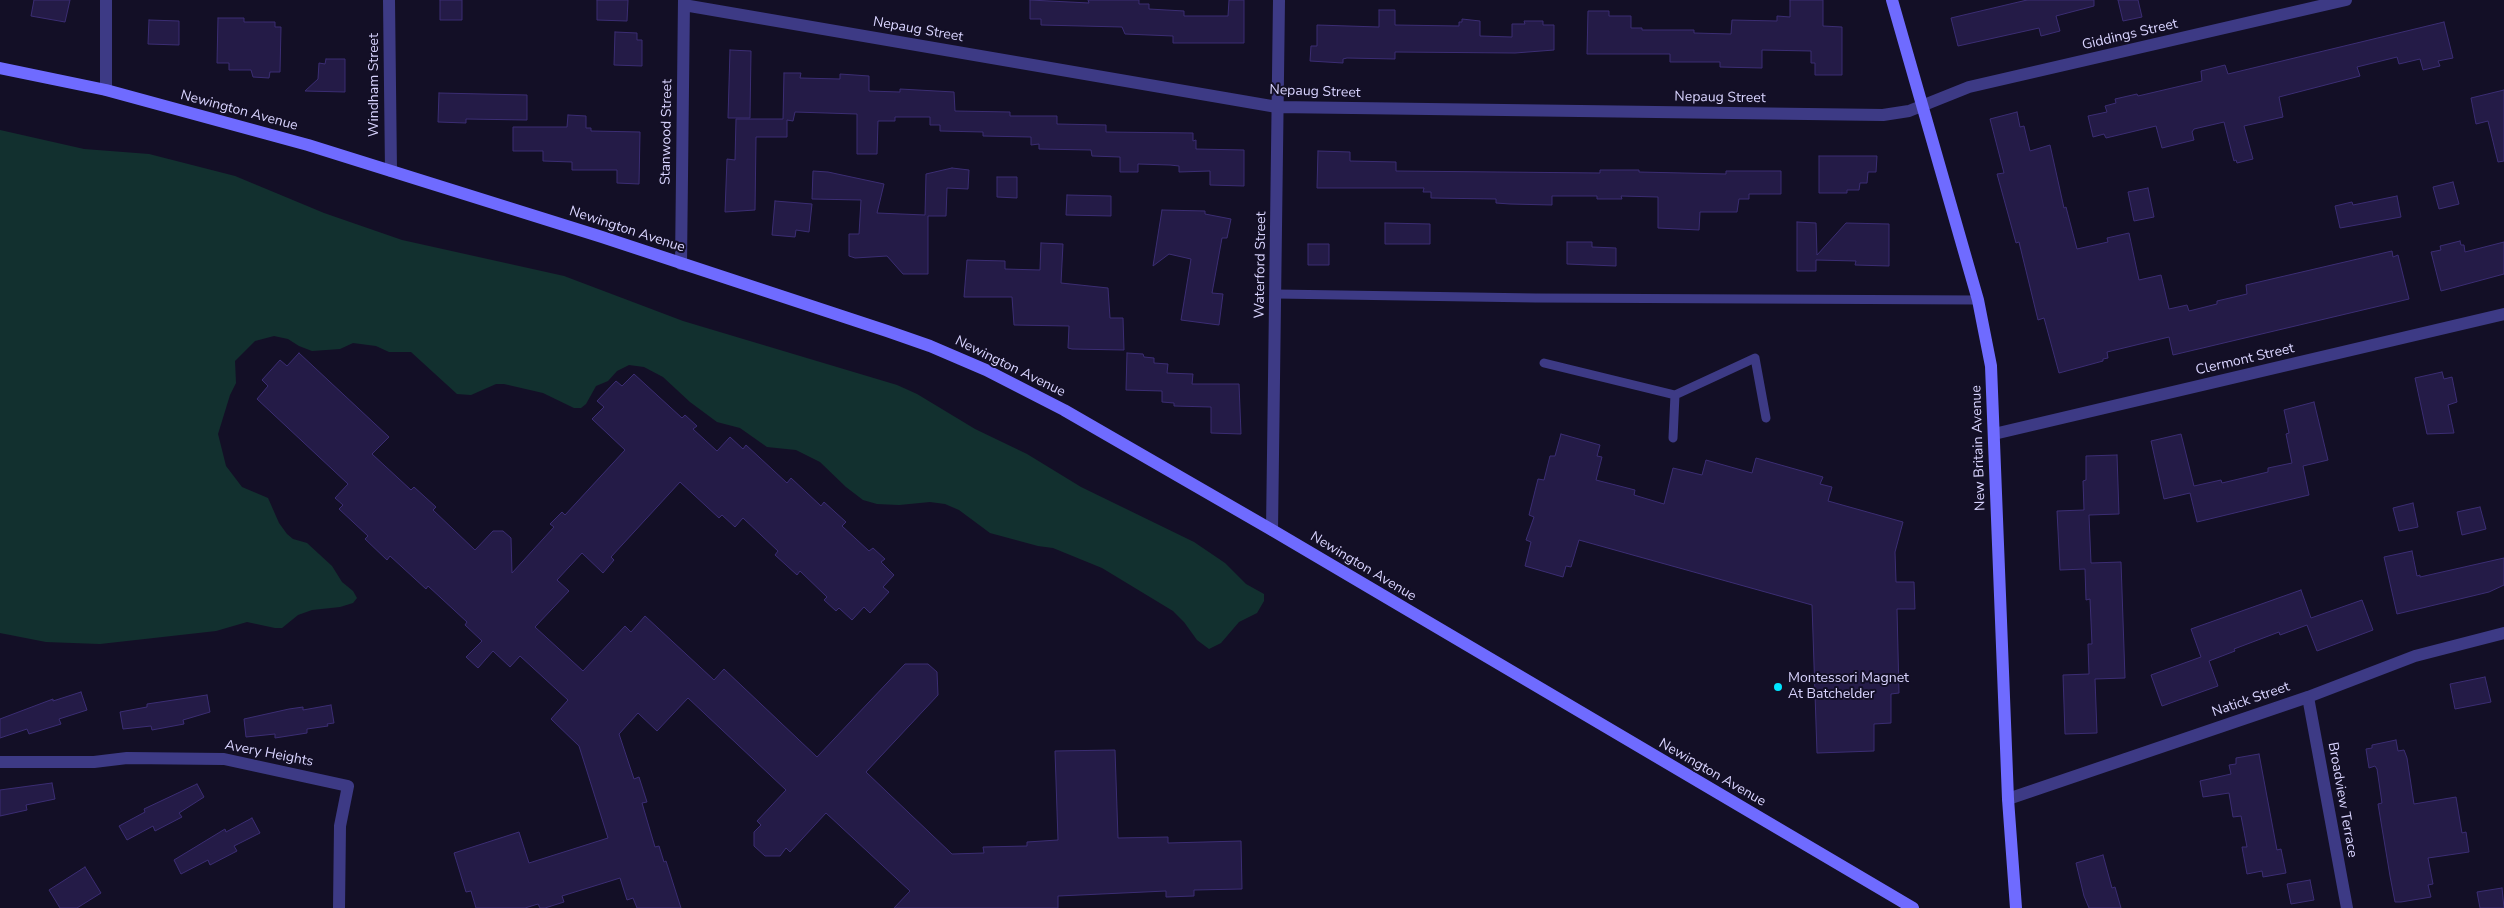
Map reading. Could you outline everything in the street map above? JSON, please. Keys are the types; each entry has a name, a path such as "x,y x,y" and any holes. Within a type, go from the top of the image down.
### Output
{"main road":[{"name":"New Britain Avenue","path":"1892,0 1978,300 1991,366 2008,799 2016,908"},
{"name":"Newington Avenue","path":"0,68 106,90 308,145 887,330 986,370 1064,410 1272,530 1913,908"}],"street":[{"path":"106,0 106,90"},
{"name":"Windham Street","path":"390,0 390,171"},
{"name":"Waterford Street","path":"1272,530 1279,0"},
{"name":"Giddings Street","path":"1923,106 1969,88 2346,0"},
{"name":"Nepaug Street","path":"684,2 1277,107 1884,115 1923,106"},
{"name":"Stanwood Street","path":"681,264 684,2"},
{"name":"Clermont Street","path":"1994,434 2504,314"},
{"name":"Natick Street","path":"2008,799 2308,697 2415,656 2504,633"},
{"name":"Broadview Terrace","path":"2308,697 2347,908"},
{"name":"Avery Heights","path":"0,762 94,762 127,758 224,759 348,786 340,826 340,908"}],"lane":[{"path":"1276,294 1556,299 1978,300"},
{"path":"1544,363 1675,395 1755,358 1766,418"},
{"path":"1673,438 1675,395"}],"green space":[{"path":"0,130 84,149 149,154 235,176 324,213 402,240 564,276 683,321 897,385 917,394 975,429 1027,454 1081,487 1194,542 1225,563 1246,584 1264,594 1264,601 1257,613 1239,622 1221,643 1209,649 1197,640 1173,611 1102,568 1053,548 1038,546 990,533 959,510 945,504 930,502 899,505 877,504 863,500 846,487 820,462 796,450 767,447 740,428 717,422 690,402 663,377 644,367 629,365 617,371 608,381 596,386 586,404 581,408 574,408 543,393 504,384 496,384 471,395 457,394 411,352 389,352 376,346 353,343 340,349 312,351 288,339 274,336 255,341 235,361 236,383 230,395 218,434 226,466 242,487 268,498 279,523 287,534 293,539 307,543 332,566 342,582 353,591 357,598 353,603 340,607 312,610 298,615 282,628 247,622 216,631 100,644 46,642 0,633"}],"building":[{"path":"34,0 70,0 65,22 31,16"},
{"path":"440,0 462,0 462,20 440,20"},
{"path":"597,0 628,0 627,21 597,20"},
{"path":"1030,0 1089,3 1088,0 1139,0 1139,4 1149,4 1149,9 1184,11 1184,16 1228,16 1229,0 1244,0 1244,43 1173,43 1173,36 1125,34 1122,27 1041,25 1041,19 1030,19"},
{"path":"1790,0 1823,0 1823,26 1842,27 1842,75 1815,75 1815,63 1811,63 1811,51 1762,50 1762,68 1720,67 1720,62 1670,62 1670,54 1587,54 1588,11 1609,11 1609,16 1631,16 1631,28 1642,28 1642,30 1694,30 1694,33 1731,34 1732,20 1777,21 1777,16 1790,17"},
{"path":"2027,0 2094,0 2094,6 2056,16 2060,31 2041,36 2039,28 1958,46 1951,18"},
{"path":"2118,0 2138,0 2142,17 2123,21"},
{"path":"1379,10 1395,10 1395,25 1459,26 1459,22 1462,22 1462,19 1480,21 1480,36 1512,37 1512,24 1525,24 1524,21 1543,21 1543,25 1554,25 1554,50 1515,53 1395,52 1395,59 1347,58 1343,59 1343,63 1310,61 1311,46 1317,46 1317,25 1379,27"},
{"path":"218,18 244,18 244,22 275,22 275,27 281,27 280,72 270,72 269,78 253,77 251,70 229,70 229,63 217,63"},
{"path":"149,20 179,21 179,45 148,44"},
{"path":"2444,22 2453,58 2438,61 2440,66 2423,70 2420,59 2399,64 2397,57 2357,67 2360,76 2279,97 2283,117 2244,126 2253,159 2237,163 2236,160 2234,161 2224,122 2194,129 2192,132 2194,140 2162,148 2156,126 2106,138 2104,134 2093,137 2088,116 2107,112 2105,106 2116,103 2115,99 2137,94 2138,96 2202,81 2201,71 2225,65 2228,74"},
{"path":"615,32 637,33 637,40 642,40 642,66 614,65"},
{"path":"730,50 751,51 750,118 728,118"},
{"path":"326,59 345,59 345,92 305,91 318,79 319,63 325,64"},
{"path":"784,73 801,73 800,78 840,79 840,74 869,76 869,91 900,92 900,89 954,92 955,111 1010,112 1010,116 1057,116 1057,124 1106,125 1106,132 1193,133 1193,141 1196,140 1196,149 1244,150 1244,186 1210,185 1210,171 1179,172 1179,166 1138,164 1138,172 1120,172 1120,157 1092,156 1091,150 1039,149 1039,144 1031,145 1031,137 983,136 983,132 940,131 940,125 930,125 930,117 895,117 895,121 878,121 877,154 857,154 857,114 795,112 793,121 787,120 787,137 756,137 755,210 725,212 727,159 735,160 736,119 783,119"},
{"path":"2504,90 2504,161 2498,162 2488,121 2476,124 2471,98"},
{"path":"439,93 527,95 527,120 466,119 466,123 438,122"},
{"path":"2017,112 2020,127 2024,126 2030,151 2050,145 2064,208 2066,207 2077,249 2108,242 2107,238 2129,233 2139,280 2161,275 2169,309 2187,305 2189,311 2217,304 2217,301 2247,294 2246,285 2392,251 2393,257 2398,255 2409,299 2173,355 2169,337 2107,352 2108,358 2103,359 2103,361 2059,373 2044,318 2038,320 2019,242 2016,243 1997,174 2004,173 1990,119"},
{"path":"568,115 586,116 586,128 591,128 591,131 640,132 639,184 617,183 617,170 572,170 572,162 543,161 543,151 513,151 513,127 567,127"},
{"path":"1318,151 1350,152 1350,161 1396,162 1396,171 1600,173 1600,170 1639,170 1639,172 1726,174 1726,171 1781,171 1781,194 1749,194 1749,199 1739,199 1737,212 1700,212 1699,230 1658,228 1658,197 1621,196 1622,199 1597,199 1597,196 1552,196 1552,205 1510,204 1496,203 1496,199 1431,198 1431,192 1423,192 1424,188 1317,188"},
{"path":"1819,156 1877,156 1876,172 1868,172 1867,183 1860,183 1859,190 1847,190 1847,193 1819,193"},
{"path":"952,168 969,170 968,189 947,188 946,216 928,216 928,274 903,274 887,256 855,258 849,256 849,234 859,234 861,200 812,199 813,171 828,172 884,184 877,213 925,215 926,174"},
{"path":"997,177 1017,177 1017,198 997,197"},
{"path":"2453,182 2459,204 2439,209 2433,187"},
{"path":"2148,188 2154,217 2134,221 2128,192"},
{"path":"1067,195 1111,196 1111,216 1066,215"},
{"path":"2397,196 2401,217 2340,228 2335,206 2352,202 2353,205"},
{"path":"775,201 812,204 809,232 796,230 795,237 772,235"},
{"path":"1162,210 1205,211 1205,214 1231,219 1227,238 1222,238 1212,293 1223,294 1219,325 1181,320 1191,259 1169,254 1153,266"},
{"path":"1797,222 1816,223 1817,255 1846,223 1889,224 1889,266 1855,265 1856,261 1816,260 1816,271 1797,271"},
{"path":"1385,223 1430,224 1430,244 1385,244"},
{"path":"2460,241 2461,245 2464,245 2465,252 2504,242 2504,274 2441,291 2431,252 2441,250 2440,246"},
{"path":"1567,242 1592,242 1592,247 1616,248 1616,266 1567,264"},
{"path":"1041,243 1063,244 1061,283 1108,288 1110,318 1123,318 1124,350 1068,348 1069,326 1014,325 1012,297 964,297 967,260 1005,261 1005,269 1040,270"},
{"path":"1308,244 1329,244 1329,265 1308,265"},
{"path":"299,353 389,437 372,454 411,490 414,487 436,507 433,510 475,550 493,531 503,531 511,538 512,573 554,527 550,524 562,512 565,515 625,450 592,419 604,407 597,401 616,381 622,386 634,374 682,418 685,415 697,426 693,429 717,451 730,437 743,449 746,445 787,483 791,478 821,506 824,502 846,522 842,526 869,551 873,548 885,559 881,562 894,575 883,587 889,592 870,613 864,607 852,620 839,608 836,611 824,600 827,597 800,571 797,575 775,555 778,551 743,518 735,527 722,515 719,518 680,482 611,557 614,560 603,573 582,553 557,580 569,591 535,627 583,671 625,626 631,632 645,616 714,680 724,669 817,757 905,664 928,664 937,672 938,695 866,772 952,854 984,853 983,847 1027,846 1027,842 1058,840 1055,751 1115,750 1118,838 1168,837 1168,843 1241,841 1242,889 1194,890 1194,896 1166,897 1166,891 1058,896 1058,908 894,908 910,891 826,813 790,852 786,848 780,856 765,856 754,846 754,832 761,825 757,821 786,790 688,698 657,731 638,713 619,734 634,779 639,777 647,802 642,803 655,847 659,846 664,862 666,861 681,908 637,908 633,898 627,900 620,878 562,896 564,902 545,908 540,908 538,904 525,908 476,908 471,891 466,892 454,853 519,832 529,863 608,838 579,746 551,719 568,700 520,656 510,667 493,651 478,668 466,657 482,641 465,625 467,622 428,586 426,589 390,556 387,560 365,539 368,536 339,509 343,505 335,498 348,484 257,399 268,386 262,380 280,360 287,366"},
{"path":"1127,353 1143,354 1144,357 1154,358 1154,363 1168,364 1167,373 1193,374 1192,384 1239,384 1241,434 1211,433 1211,407 1174,406 1174,403 1162,402 1162,391 1126,390"},
{"path":"2442,372 2444,379 2452,377 2457,402 2448,405 2454,433 2427,434 2415,378"},
{"path":"2314,402 2328,460 2303,466 2309,495 2197,522 2190,493 2164,499 2151,441 2181,434 2194,486 2221,480 2222,483 2268,472 2268,468 2292,463 2286,434 2289,433 2284,410"},
{"path":"1561,434 1600,445 1597,456 1602,457 1596,480 1635,490 1634,495 1664,504 1673,468 1702,475 1706,460 1752,473 1756,458 1823,477 1820,484 1832,487 1828,501 1903,522 1895,552 1896,582 1914,582 1915,609 1897,609 1899,693 1891,694 1891,723 1874,724 1874,751 1817,753 1812,605 1579,540 1571,567 1566,566 1563,577 1525,566 1531,542 1526,540 1534,517 1529,515 1538,479 1544,480 1550,456 1555,456"},
{"path":"2117,455 2119,514 2089,515 2091,563 2121,562 2125,678 2095,679 2097,733 2065,734 2063,675 2089,674 2088,644 2092,644 2090,599 2086,600 2085,569 2060,570 2057,511 2084,510 2083,481 2086,480 2086,456"},
{"path":"2413,503 2418,527 2399,531 2393,508"},
{"path":"2480,507 2486,529 2462,535 2457,512"},
{"path":"2412,551 2417,576 2420,575 2420,577 2504,558 2504,585 2489,592 2397,614 2384,557"},
{"path":"2301,590 2311,618 2362,600 2373,630 2317,651 2307,625 2280,635 2279,632 2234,649 2235,651 2209,661 2218,686 2162,706 2151,675 2201,657 2191,629"},
{"path":"2485,677 2491,702 2455,709 2450,684"},
{"path":"81,692 87,710 59,719 61,724 29,734 27,729 0,738 0,719 53,699 53,701"},
{"path":"207,695 210,712 183,720 184,724 152,730 151,726 123,729 120,712 147,707 147,704"},
{"path":"331,705 334,723 327,724 328,726 307,729 307,733 275,738 275,734 246,737 244,719 289,709 303,707 303,710"},
{"path":"2396,740 2398,751 2404,750 2407,758 2414,804 2456,797 2462,833 2466,832 2469,852 2428,858 2433,884 2428,885 2431,897 2401,902 2395,902 2390,876 2378,804 2382,803 2377,769 2375,766 2369,768 2366,749 2372,748 2372,745"},
{"path":"2259,754 2277,850 2281,849 2286,873 2263,877 2262,871 2247,874 2242,847 2247,847 2241,816 2233,817 2229,793 2203,797 2200,781 2231,774 2229,765 2236,764 2236,758"},
{"path":"52,783 55,799 26,805 27,810 0,816 0,790"},
{"path":"197,784 204,797 179,813 182,817 155,831 153,826 127,840 119,826 145,812 144,809"},
{"path":"252,818 260,833 234,846 237,851 210,865 208,860 181,874 174,860 225,829 226,832"},
{"path":"2103,855 2112,888 2115,887 2121,908 2089,908 2084,896 2076,863"},
{"path":"85,867 101,893 77,908 60,908 49,890"},
{"path":"2310,880 2314,900 2291,904 2287,884"},
{"path":"2502,888 2504,908 2480,908 2477,892"}],"place":[{"name":"Montessori Magnet At Batchelder","path":"1778,687"}]}
